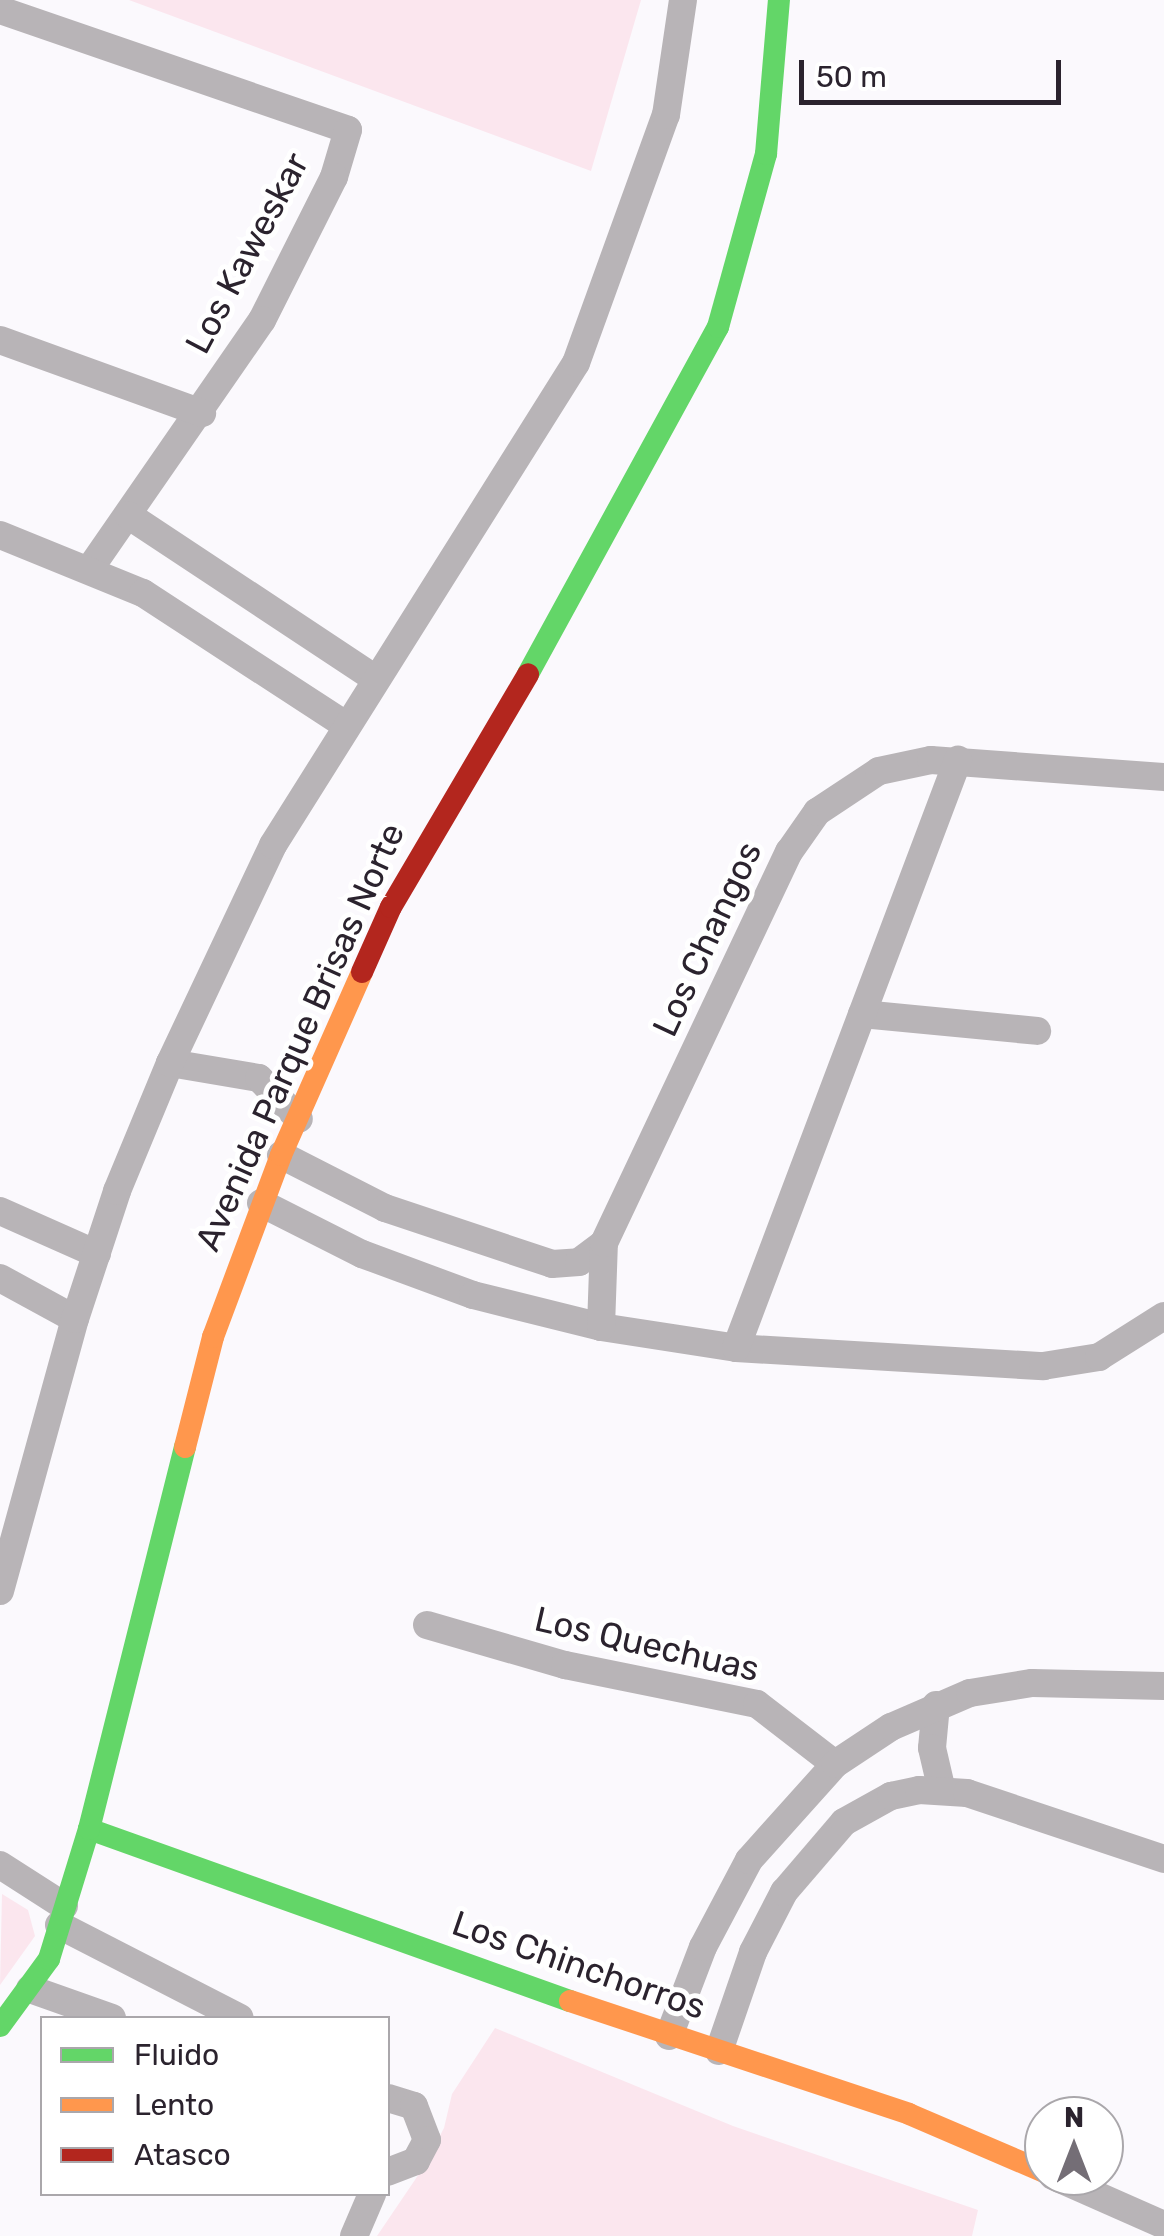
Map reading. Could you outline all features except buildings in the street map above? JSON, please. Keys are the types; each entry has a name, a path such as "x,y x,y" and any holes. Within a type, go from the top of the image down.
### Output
{"street":[{"path":"0,1591 76,1319 170,1063 273,844 344,724 459,558 576,364 666,115 683,0"},
{"name":"Avenida Parque Brisas Norte","path":"0,2026 30,1989 61,1916 89,1829 213,1337 261,1203 392,907 596,558 718,328 766,154 779,0"},
{"name":"Los Kaweskar","path":"0,10 348,130 334,177 262,320 202,414 89,570"},
{"path":"0,340 202,414"},
{"path":"128,515 374,678"},
{"path":"0,535 89,570 225,642 344,724"},
{"path":"736,1348 958,760"},
{"name":"Los Changos","path":"602,1328 598,1283 604,1243 801,831 835,796 879,771 958,760 1164,777"},
{"path":"862,1014 1037,1031"},
{"path":"170,1063 259,1078 298,1120"},
{"path":"281,1156 384,1208 552,1264 579,1262 604,1243"},
{"path":"261,1203 414,1275 602,1328 736,1348 1057,1365 1126,1346 1164,1316"},
{"path":"0,1212 97,1254"},
{"path":"0,1278 76,1319"},
{"name":"Los Quechuas","path":"427,1625 565,1665 757,1704 835,1764"},
{"path":"669,2036 703,1947 749,1860 835,1764 936,1704 1032,1682 1164,1686"},
{"path":"936,1704 932,1748 942,1790"},
{"path":"719,2051 753,1952 802,1867 866,1808 890,1796 942,1790 1050,1816 1164,1859"},
{"name":"Los Chinchorros","path":"89,1829 669,2036 909,2114 1024,2163"},
{"path":"0,1866 61,1916 236,2016"},
{"path":"30,1989 106,2016"},
{"path":"390,2099 414,2106 427,2140 416,2161 390,2171"},
{"path":"354,2236 371,2196"},
{"path":"1099,2196 1164,2225"}],"shaded area":[{"path":"129,0 641,0 591,171"},
{"path":"2,1894 28,1910 35,1936 0,1985"},
{"path":"495,2028 733,2126 978,2210 972,2236 377,2236 423,2168 444,2128 452,2094"}],"traffic: fast":[{"path":"528,674 718,327 766,154 779,0"},
{"path":"0,2026 49,1959 89,1829 185,1447"},
{"path":"89,1829 570,2001"}],"traffic: slow":[{"path":"185,1447 213,1337 281,1155 362,972"},
{"path":"570,2001 909,2114 1024,2163"}],"traffic: jam":[{"path":"362,972 391,907 528,674"}]}
